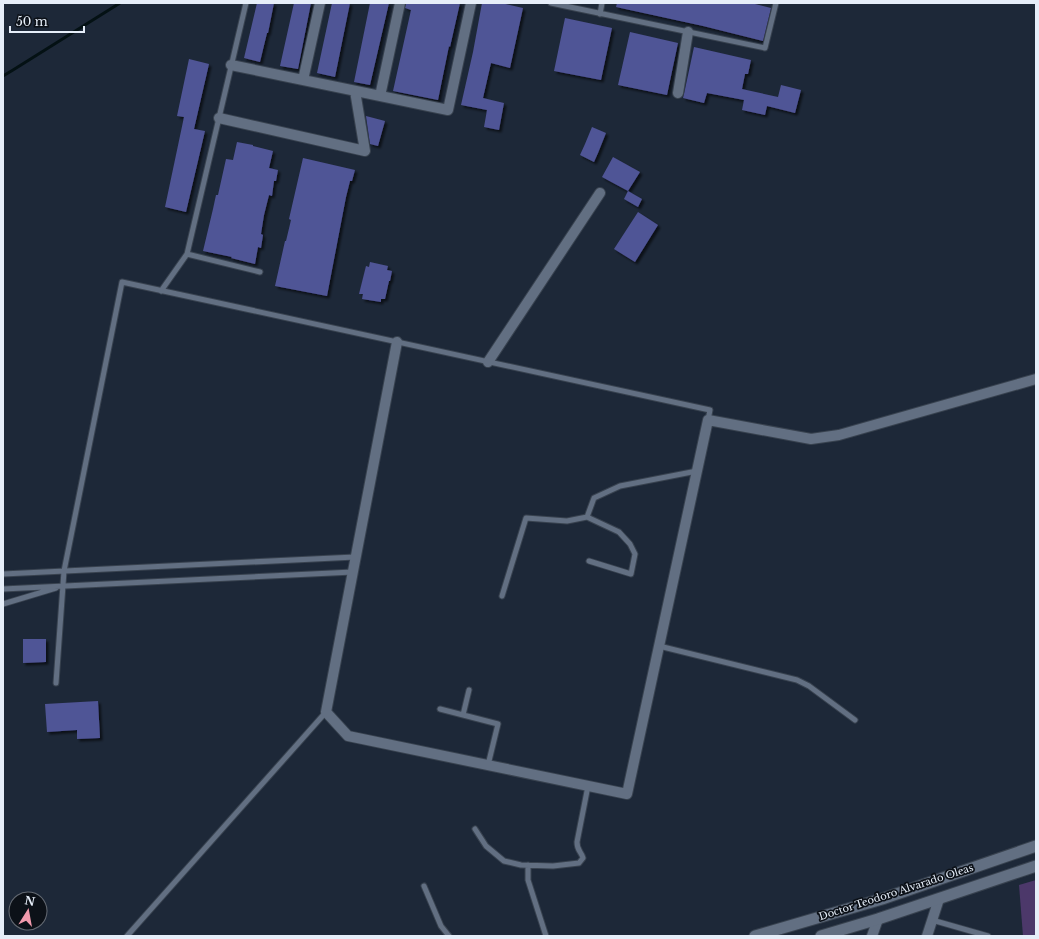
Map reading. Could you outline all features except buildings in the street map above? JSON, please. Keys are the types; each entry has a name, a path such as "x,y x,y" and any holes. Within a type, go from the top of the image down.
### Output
{"main road":[{"name":"Doctor Teodoro Alvarado Oleas","path":"755,936 882,899 1036,846"},
{"name":"Doctor Teodoro Alvarado Oleas","path":"821,936 878,919 1036,866"}],"street":[{"path":"303,80 320,3"},
{"path":"380,96 400,3"},
{"path":"231,65 448,110 470,3"},
{"path":"678,93 688,32"},
{"path":"219,118 365,151 355,90"},
{"path":"488,362 600,193"},
{"path":"397,342 326,712 348,736 628,794 708,420 811,439 839,435 1036,379"},
{"path":"927,936 939,899"},
{"path":"872,936 878,919"}],"lane":[{"path":"161,291 187,254 246,3"},
{"path":"551,3 765,48 776,3"},
{"path":"600,14 602,3"},
{"path":"187,254 260,272"},
{"path":"56,683 64,571 122,282 710,410 708,420"},
{"path":"587,517 594,498 620,486 697,471"},
{"path":"502,596 526,518 567,521 587,517 619,532 630,544 635,554 631,574 589,561"},
{"path":"3,574 355,557"},
{"path":"3,589 353,572"},
{"path":"3,604 63,586"},
{"path":"659,646 797,680 809,686 854,720"},
{"path":"463,715 469,690"},
{"path":"440,709 498,724 488,765"},
{"path":"127,936 326,712"},
{"path":"475,829 486,846 504,861 521,865 553,866 579,863 583,858 577,848 588,786"},
{"path":"528,865 528,880 546,936"},
{"path":"424,886 441,926 449,936"},
{"path":"932,920 988,936"}],"shaded area":[{"path":"1036,880 1036,936 1023,936 1019,885"}],"waterway":[{"path":"3,76 120,3"}]}
